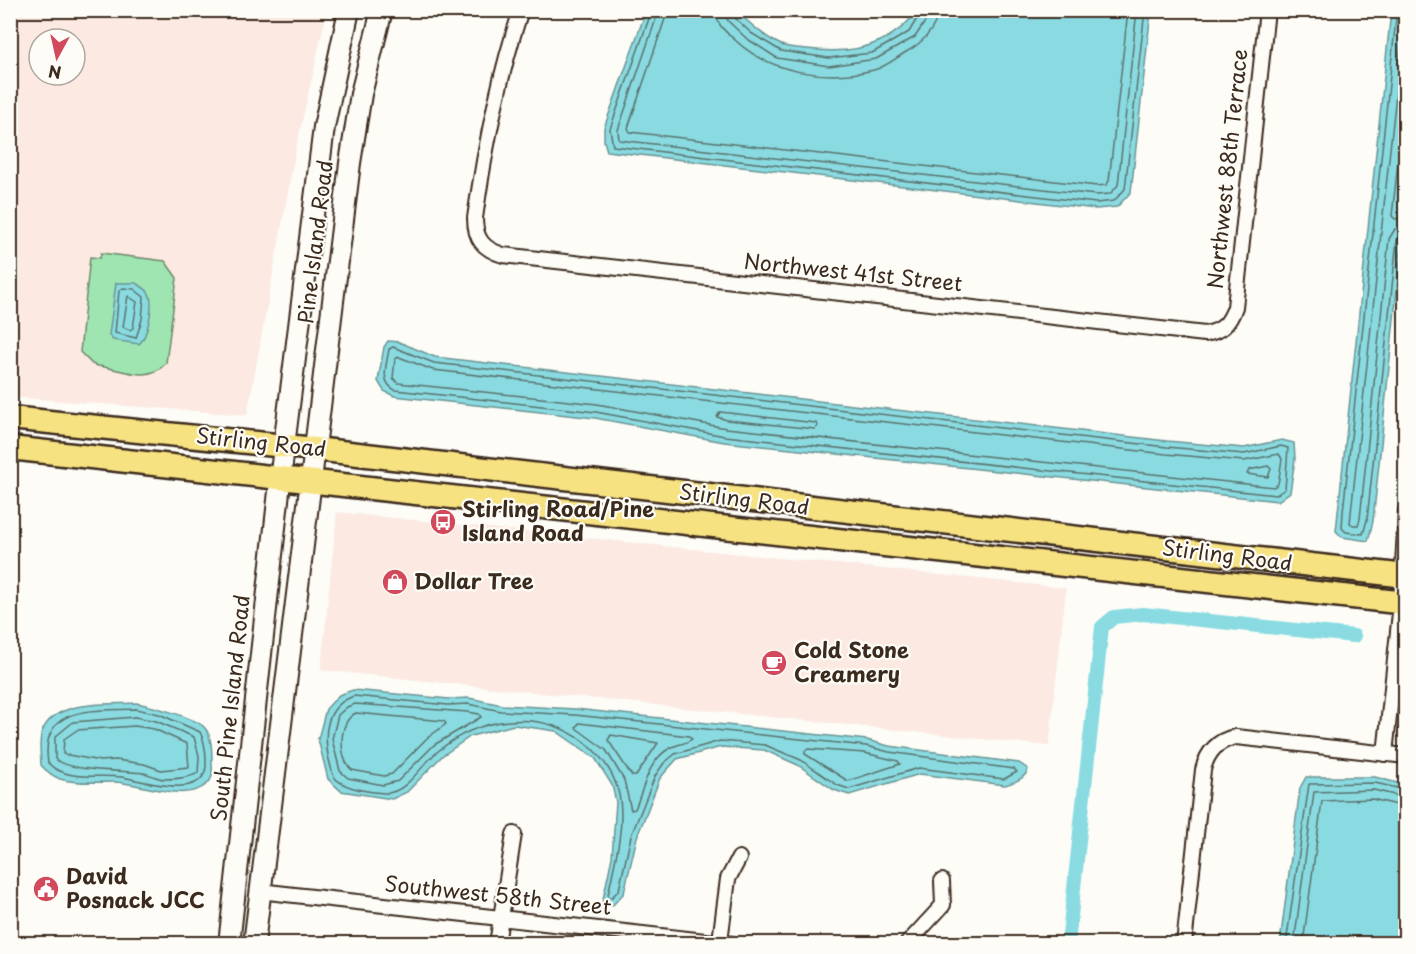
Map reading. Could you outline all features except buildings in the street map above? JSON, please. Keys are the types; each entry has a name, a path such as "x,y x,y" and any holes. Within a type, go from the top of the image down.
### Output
{"main road":[{"name":"Pine Island Road","path":"281,478 324,127 349,10"},
{"name":"Pine Island Road","path":"310,482 350,163 362,94 382,10"},
{"name":"Stirling Road","path":"10,418 315,449 1403,576"},
{"name":"Stirling Road","path":"10,448 1403,603"},
{"name":"South Pine Island Road","path":"229,944 281,478"},
{"path":"254,944 310,482"},
{"path":"821,540 822,509"}],"street":[{"name":"Northwest 41st Street","path":"521,10 505,57 487,132 475,218 476,248 503,255 1205,334 1228,333"},
{"name":"Northwest 88th Terrace","path":"1228,333 1234,308 1267,10"},
{"path":"1385,754 1403,603 1406,510"},
{"path":"1184,944 1203,770 1209,753 1220,742 1228,738 1250,738 1406,756"},
{"path":"497,944 514,834"},
{"path":"726,942 728,879 739,858"},
{"path":"908,944 943,905 942,881"},
{"name":"Southwest 58th Street","path":"260,891 726,942"}],"shaded area":[{"path":"10,11 327,11 296,148 247,415 11,397"},
{"path":"337,512 1066,588 1049,746 321,670"}],"green space":[{"path":"101,253 165,261 177,278 166,363 151,373 134,374 98,366 92,364 80,352 90,257 100,258"}],"water":[{"path":"646,11 736,11 765,35 784,46 839,51 868,46 882,40 894,33 917,11 1151,11 1131,192 1117,207 1096,209 607,151 604,128"},
{"path":"1391,11 1405,11 1405,213 1373,521 1368,541 1342,537 1336,531"},
{"path":"116,283 136,283 147,291 150,297 150,319 139,344 113,340 109,335"},
{"path":"388,341 399,342 435,357 1167,441 1244,448 1282,440 1294,443 1295,459 1290,492 1278,501 724,442 595,418 394,396 384,391 378,381 384,347"},
{"path":"353,690 449,699 469,698 502,705 575,709 867,740 889,746 1019,763 1028,769 1022,777 1005,785 920,774 849,795 834,790 798,765 764,750 721,747 677,759 660,778 637,837 624,893 612,906 602,904 612,857 616,802 612,785 595,758 556,731 514,725 471,736 442,756 407,792 392,799 341,791 328,779 318,739 326,709 339,695"},
{"path":"136,703 182,716 199,723 207,730 212,754 212,774 207,784 198,790 174,792 114,782 73,782 57,778 41,765 42,732 48,721 58,714 70,709 97,704"},
{"path":"1306,777 1375,777 1405,785 1405,943 1280,943 1300,788"}],"waterway":[{"path":"1068,944 1102,627 1114,617 1143,614 1354,636"}],"place":[{"name":"Stirling Road/Pine Island Road","path":"443,522"},
{"name":"Dollar Tree","path":"395,582"},
{"name":"Cold Stone Creamery","path":"774,663"},
{"name":"David Posnack JCC","path":"46,889"}]}
